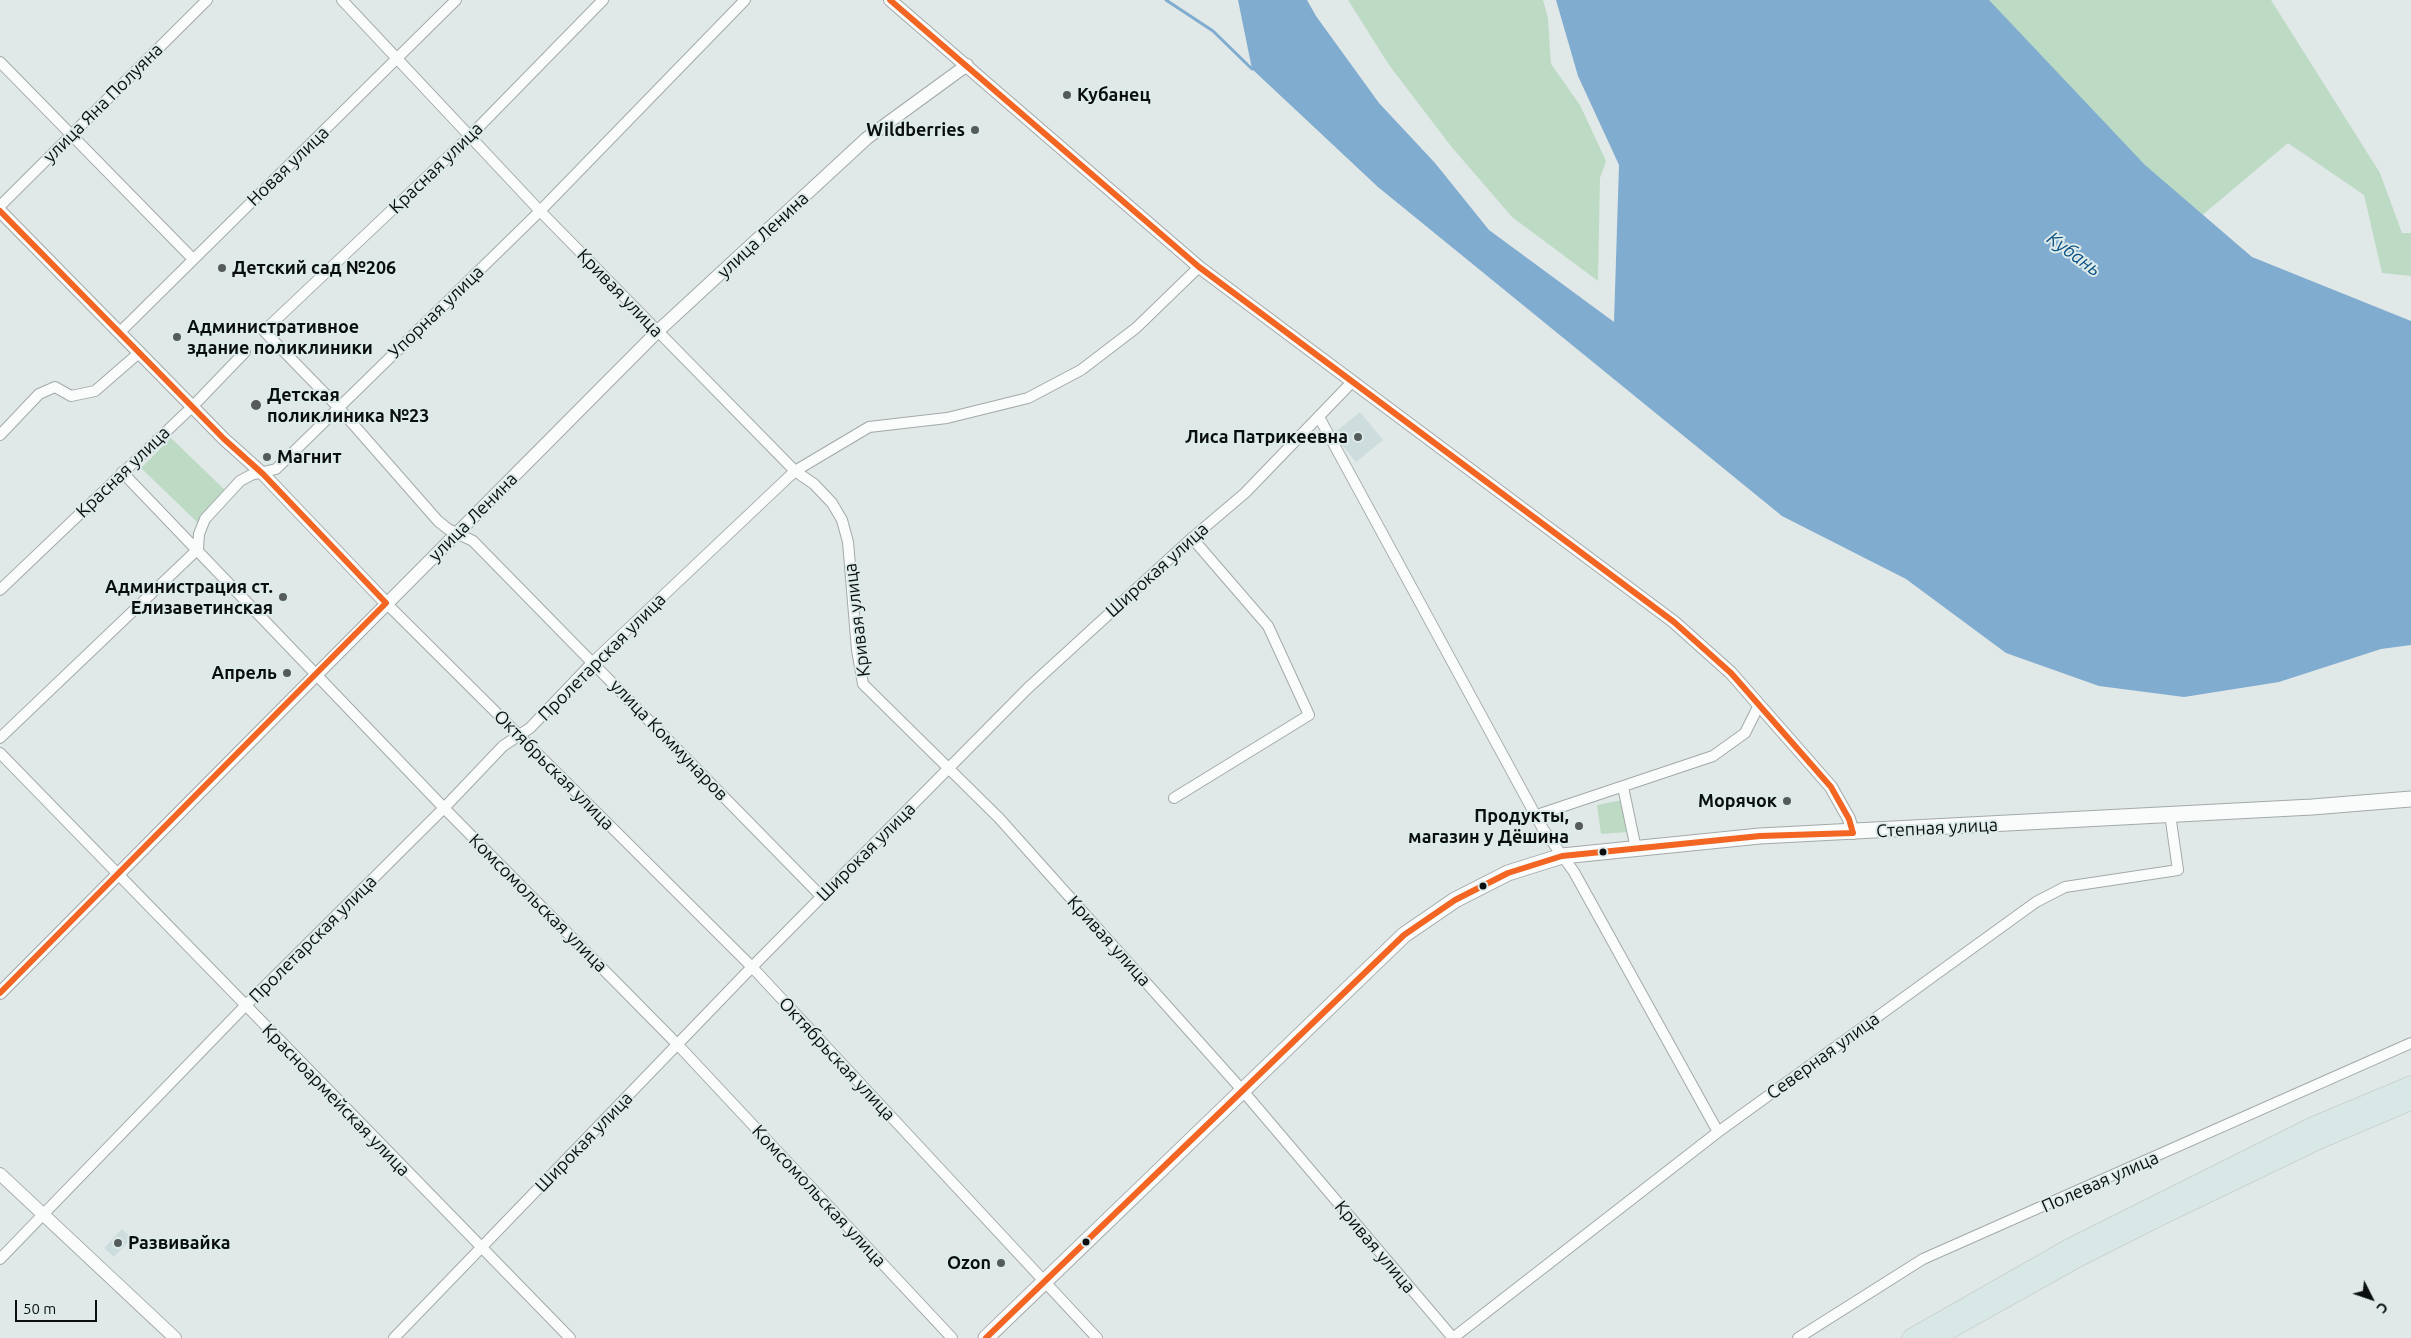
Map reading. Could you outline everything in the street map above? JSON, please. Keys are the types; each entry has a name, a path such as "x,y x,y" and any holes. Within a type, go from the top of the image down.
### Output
{"highway":[{"path":"1910,1338 2069,1248 2313,1126 2411,1085"},
{"path":"1935,1338 2076,1259 2155,1219 2319,1140 2411,1101"}],"main road":[{"name":"Степная улица","path":"986,1338 1044,1280 1404,936 1454,900 1500,877 1562,856 1760,836 1854,833 2312,807 2411,798"}],"street":[{"name":"улица Яна Полуяна","path":"0,206 207,0"},
{"name":"Кривая улица","path":"342,0 540,211 795,471 814,484 832,503 842,520 848,542 857,650 863,684 999,818 1243,1091 1453,1338"},
{"name":"Новая улица","path":"120,332 193,258 398,60 456,0"},
{"name":"Красная улица","path":"264,331 469,137 603,0"},
{"name":"Упорная улица","path":"198,550 198,534 205,519 240,481 251,475 263,474 276,469 540,211 745,0"},
{"path":"890,0 1199,267 1674,622 1731,674 1831,787 1849,819 1854,833"},
{"path":"0,62 193,258"},
{"name":"улица Ленина","path":"0,993 118,872 658,332 867,138 967,65"},
{"name":"Октябрьская улица","path":"0,211 224,439 263,474 386,603 752,967 1097,1338"},
{"name":"Пролетарская улица","path":"0,1259 245,1006 444,808 503,746 530,728 593,662 795,471 869,427 947,418 1028,398 1081,370 1136,328 1199,267"},
{"name":"улица Коммунаров","path":"264,331 338,407 438,521 473,541 821,896"},
{"path":"0,435 39,394 55,388 71,396 95,391 140,352"},
{"name":"Красная улица","path":"0,590 193,406 245,352"},
{"name":"Широкая улица","path":"394,1338 821,896 1028,688 1192,538 1245,493 1353,381"},
{"path":"1319,417 1537,815 1579,881 1718,1132"},
{"name":"Комсомольская улица","path":"122,472 317,673 444,808 678,1045 952,1338"},
{"path":"1174,798 1309,715 1268,626 1192,538"},
{"path":"0,738 198,550"},
{"path":"1537,815 1713,756 1745,733 1759,705"},
{"name":"Красноармейская улица","path":"0,752 570,1338"},
{"path":"1623,787 1636,849"},
{"name":"Северная улица","path":"1453,1338 1718,1132 2036,902 2066,887 2178,870 2170,814"},
{"name":"Полевая улица","path":"1798,1338 1923,1259 2411,1043"},
{"path":"0,1174 175,1338"}],"shaded area":[{"name":"Лиса Патрикеевна","path":"1360,412 1383,440 1356,462 1333,434"},
{"name":"Развивайка","path":"122,1229 132,1238 114,1257 104,1248"}],"green space":[{"path":"1348,0 1543,0 1548,18 1551,64 1580,105 1606,161 1600,178 1598,281 1512,217 1450,145 1389,65"},
{"path":"1973,0 2271,0 2380,173 2402,233 2411,233 2411,276 2382,273 2364,195 2288,143 2187,228"},
{"path":"171,438 228,493 198,523 141,468"},
{"path":"1622,800 1628,832 1601,834 1597,805"}],"water":[{"name":"Кубань","path":"1238,0 1307,0 1316,16 1379,103 1435,163 1489,230 1614,322 1619,165 1578,76 1556,0 1989,0 2145,165 2252,257 2411,321 2411,645 2381,649 2279,682 2184,697 2099,686 2006,653 1906,579 1782,516 1378,187 1252,69"}],"waterway":[{"path":"1166,0 1213,31 1252,69"}],"transit line":[{"path":"890,0 1199,267 1674,622 1731,673 1831,787 1849,819 1853,833 1760,836 1562,856 1508,873 1455,900 1404,935 986,1338"},
{"path":"0,211 224,439 263,474 386,603 0,993"}],"place":[{"name":"Кубанец","path":"1067,95"},
{"name":"Wildberries","path":"975,130"},
{"name":"Детский сад №206","path":"222,268"},
{"name":"Административное здание поликлиники","path":"177,337"},
{"name":"Детская поликлиника №23","path":"256,405"},
{"name":"Лиса Патрикеевна","path":"1358,437"},
{"name":"Магнит","path":"267,457"},
{"name":"Администрация ст. Елизаветинская","path":"283,597"},
{"name":"Апрель","path":"287,673"},
{"name":"Морячок","path":"1787,801"},
{"name":"Продукты, магазин у Дёшина","path":"1579,826"},
{"name":"Развивайка","path":"118,1243"},
{"name":"Ozon","path":"1001,1263"}]}
